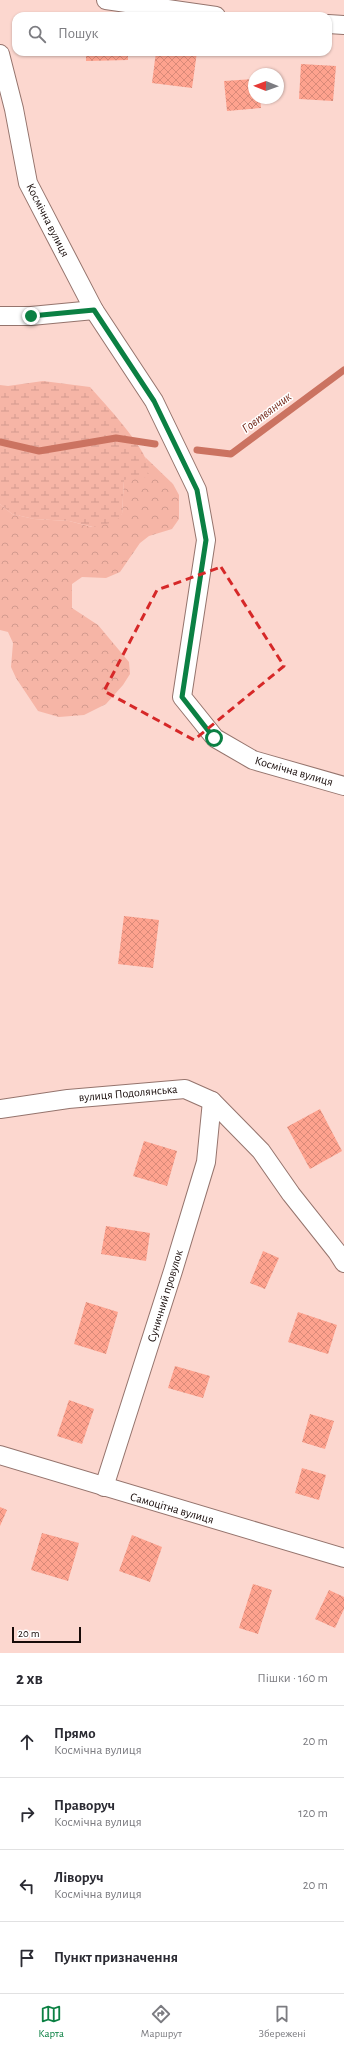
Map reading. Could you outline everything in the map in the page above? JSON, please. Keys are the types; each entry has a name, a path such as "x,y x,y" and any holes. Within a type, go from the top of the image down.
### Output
{"street":[{"path":"106,0 188,12"},
{"path":"332,24 344,26"},
{"name":"Космічна вулиця","path":"0,54 14,109 28,183 94,310 154,401 197,490 206,540 182,697 214,738 253,760 344,786"},
{"path":"0,316 31,316 94,310"},
{"name":"вулиця Подолянська","path":"0,1109 68,1098 185,1089 212,1101 261,1151 290,1194 337,1252 344,1263"},
{"name":"Суничний провулок","path":"104,1488 206,1162 212,1101"},
{"name":"Самоцітна вулиця","path":"0,1456 344,1558"}],"highlighted area":[{"path":"221,567 284,666 194,740 104,691 157,590"}],"green space":[{"path":"43,381 90,387 133,437 146,459 149,468 146,477 124,480 122,514 115,522 93,527 69,521 34,519 12,514 0,504 0,385 8,386"},
{"path":"145,457 173,484 179,495 179,519 172,529 149,536 140,543 120,572 106,578 82,577 72,584 72,608 98,625 129,662 130,674 123,685 106,704 84,715 59,717 38,711 16,678 11,667 13,643 8,632 0,630 0,504 12,514 34,519 69,521 92,527 122,514 124,480 149,469"}],"building":[{"path":"86,56 128,56 128,60 86,61"},
{"path":"155,56 196,56 192,88 152,83"},
{"path":"301,64 336,66 333,101 299,99"},
{"path":"248,79 248,104 261,104 261,108 227,111 224,81"},
{"path":"124,916 159,920 153,968 118,964"},
{"path":"320,1109 342,1151 310,1169 287,1127"},
{"path":"144,1141 177,1151 167,1186 133,1176"},
{"path":"106,1226 150,1233 146,1261 101,1254"},
{"path":"263,1251 279,1258 265,1289 250,1283"},
{"path":"86,1302 118,1312 106,1354 74,1344"},
{"path":"298,1312 337,1325 328,1354 288,1342"},
{"path":"175,1366 210,1376 203,1398 168,1388"},
{"path":"69,1400 94,1409 82,1444 57,1436"},
{"path":"310,1414 334,1421 325,1449 302,1442"},
{"path":"302,1468 326,1475 319,1500 295,1493"},
{"path":"0,1507 7,1510 0,1526"},
{"path":"42,1533 79,1543 68,1581 31,1570"},
{"path":"132,1535 162,1547 150,1582 119,1571"},
{"path":"253,1584 272,1590 258,1634 239,1628"},
{"path":"329,1590 344,1597 344,1609 335,1628 315,1619"}],"waterway":[{"name":"Говтвянчик","path":"197,450 231,454 344,370"},
{"name":"Говтвянчик","path":"0,442 39,451 116,438 155,444"}],"route":[{"path":"31,316 94,310 154,401 197,490 206,540 182,697 214,738"}]}
